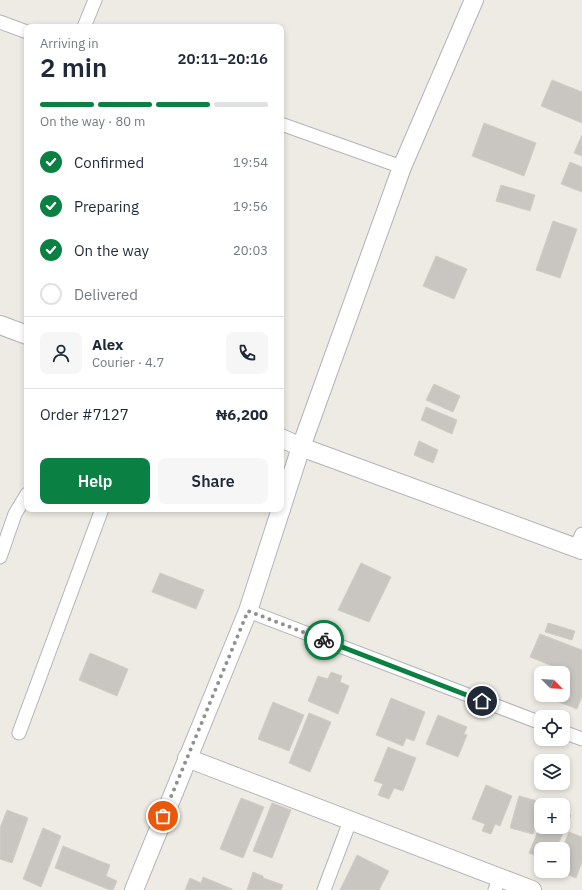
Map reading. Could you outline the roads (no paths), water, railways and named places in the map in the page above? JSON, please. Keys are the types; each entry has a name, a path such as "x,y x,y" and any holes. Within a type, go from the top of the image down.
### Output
{"street":[{"path":"85,24 95,0"},
{"path":"284,500 301,447 402,167 474,0"},
{"path":"0,22 24,31"},
{"path":"284,125 402,167"},
{"path":"0,325 24,334"},
{"path":"284,439 301,447 580,544"},
{"path":"0,557 15,514 24,499"},
{"path":"19,733 101,512"},
{"path":"134,890 248,611 280,512"},
{"path":"248,611 534,720"},
{"path":"570,735 582,739"},
{"path":"187,758 350,821 497,884 532,890"},
{"path":"324,890 350,821"}]}
